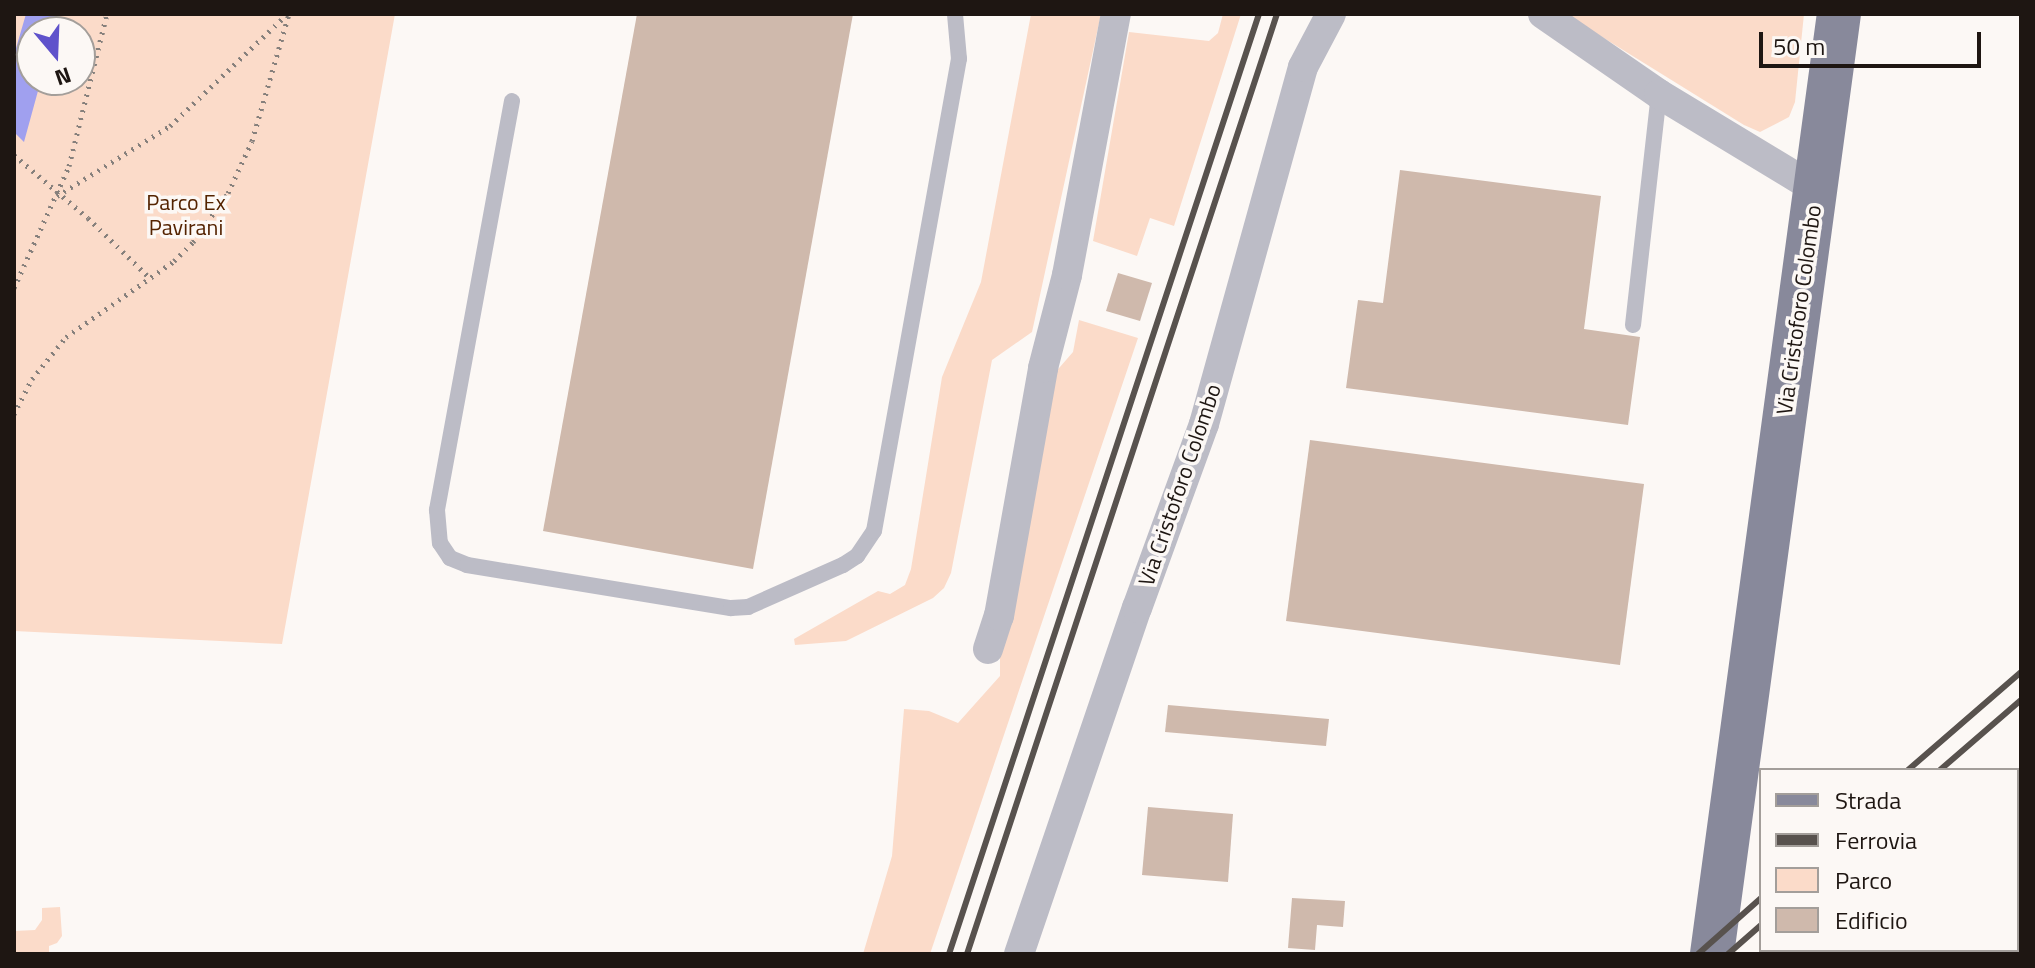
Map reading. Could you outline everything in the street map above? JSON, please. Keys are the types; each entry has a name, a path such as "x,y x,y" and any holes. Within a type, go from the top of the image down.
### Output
{"main road":[{"name":"Via Cristoforo Colombo","path":"1712,954 1839,14"}],"street":[{"path":"988,649 999,616 1043,368 1067,275 1116,14"},
{"name":"Via Cristoforo Colombo","path":"1019,954 1106,696 1204,424 1303,67 1331,14"},
{"name":"Via Cristoforo Colombo","path":"1543,14 1659,94 1816,189"}],"lane":[{"path":"512,101 437,510 440,543 450,558 467,565 731,608 748,607 843,565 857,556 874,531 959,59 955,14"},
{"path":"1633,325 1659,94"}],"path":[{"path":"14,288 57,196 83,120 107,14"},
{"path":"57,196 170,126 288,14"},
{"path":"14,414 32,379 66,337 150,278 193,242 233,184 264,104 288,14"},
{"path":"14,155 57,196 88,218 150,278"}],"green space":[{"name":"Parco Ex Pavirani","path":"14,14 395,14 282,644 14,631"},
{"path":"1031,14 1101,14 1032,332 992,360 951,573 944,588 933,598 846,641 795,645 794,639 878,591 890,594 905,585 911,569 942,377 981,282"},
{"path":"1223,14 1241,14 1174,226 1150,218 1137,256 1093,241 1129,32 1209,41 1218,33"},
{"path":"1565,14 1804,14 1795,102 1789,117 1760,132 1744,125"},
{"path":"1079,320 1138,338 930,954 863,954 892,856 904,709 929,711 958,723 1000,676 1000,655 1053,375 1073,352"},
{"path":"60,907 62,936 57,943 49,946 49,954 14,954 14,931 35,930 42,920 42,908"}],"water":[{"path":"26,14 57,14 57,16"},
{"path":"16,48 16,96 37,96 24,142 14,132"}],"building":[{"path":"637,14 853,14 753,569 543,531"},
{"path":"1400,170 1601,196 1584,329 1640,337 1628,425 1346,388 1358,300 1383,303"},
{"path":"1118,273 1152,283 1140,321 1106,311"},
{"path":"1310,440 1644,484 1620,665 1286,621"},
{"path":"1168,705 1329,719 1326,746 1165,732"},
{"path":"1148,807 1233,814 1228,882 1142,875"},
{"path":"1292,898 1345,901 1343,927 1317,925 1315,950 1288,948"}],"railway":[{"path":"949,954 1259,14"},
{"path":"967,954 1277,14"},
{"path":"1910,768 2021,672"},
{"path":"1942,768 2021,700"},
{"path":"1698,954 1759,900"},
{"path":"1728,954 1759,927"}]}
